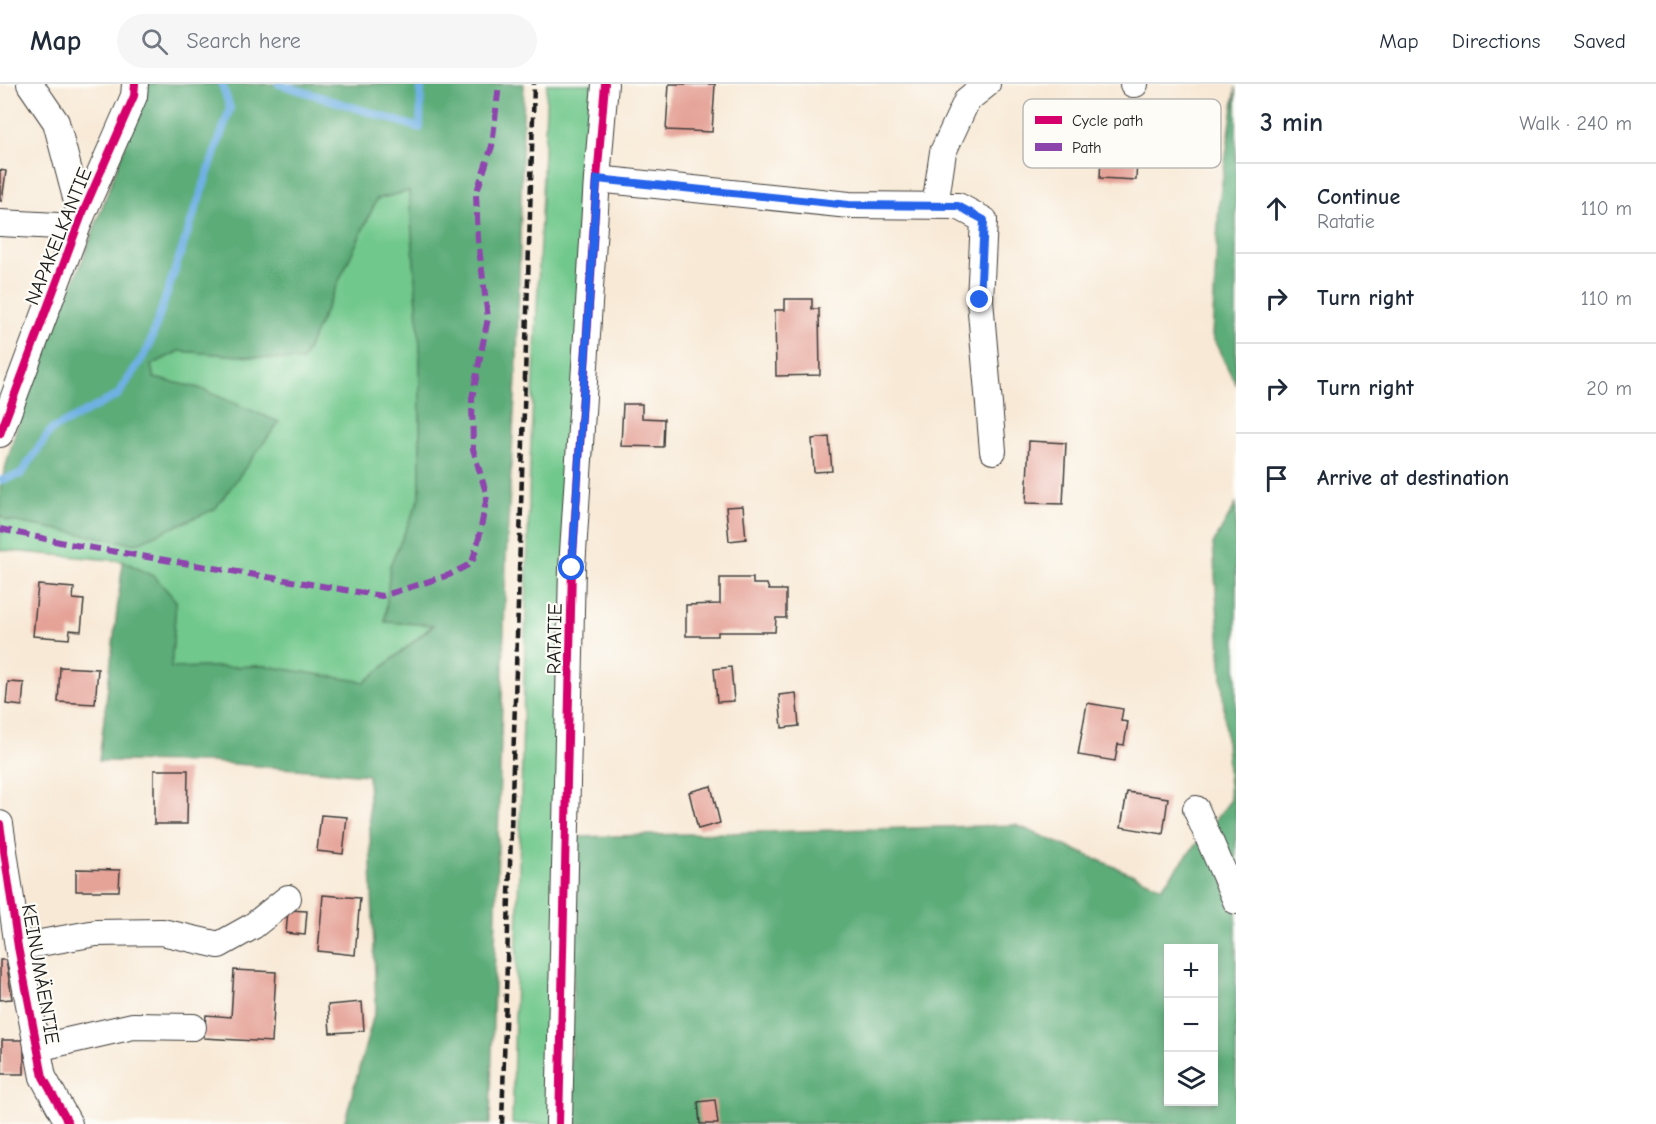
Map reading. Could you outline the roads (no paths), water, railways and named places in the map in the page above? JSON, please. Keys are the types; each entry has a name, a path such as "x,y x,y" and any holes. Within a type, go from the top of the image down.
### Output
{"street":[{"path":"0,224 79,222 56,122 30,84"},
{"name":"NAPAKELKANTIE","path":"0,434 5,403 79,222 134,96 135,84"},
{"name":"RATATIE","path":"559,1124 572,568 605,84"},
{"path":"935,206 943,152 967,100 987,84"},
{"path":"597,179 849,205 958,206 984,220 980,300 993,451"},
{"path":"1196,809 1236,901"},
{"name":"KEINUMÄENTIE","path":"0,824 18,947 43,1077 69,1124"},
{"path":"18,947 96,933 162,932 219,945 253,926 288,898"},
{"path":"37,1048 133,1026 193,1028"}],"waterway":[{"path":"2,480 21,474 51,430 118,395 148,349 230,108 222,84"},
{"path":"279,84 420,128 421,84"}],"railway":[{"path":"502,1124 534,84"}]}
